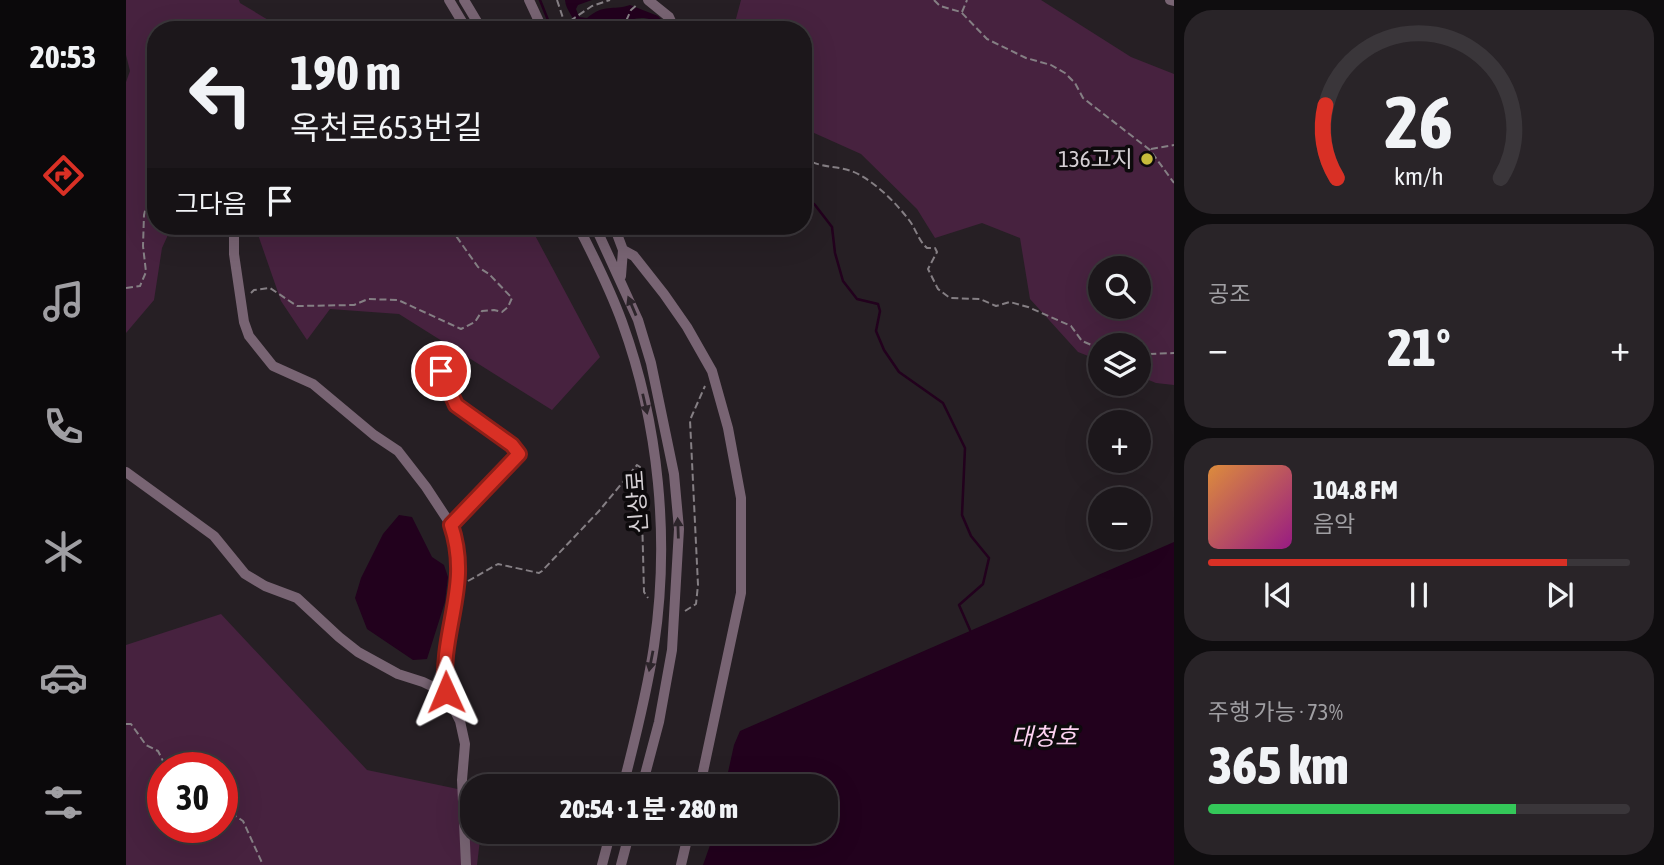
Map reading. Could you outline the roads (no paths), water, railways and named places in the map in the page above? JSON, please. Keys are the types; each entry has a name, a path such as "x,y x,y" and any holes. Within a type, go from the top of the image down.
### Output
{"street":[{"path":"449,0 462,21"},
{"path":"464,0 477,21"},
{"path":"529,0 538,21"},
{"path":"643,2 669,17 671,21"},
{"path":"234,235 234,254 249,336 273,366 313,384 374,435 398,451 451,525 459,558 459,584 446,644 444,674 446,692 460,721 465,744 462,780 466,865"},
{"name":"신상로","path":"583,235 622,322 647,413 658,474 660,593 654,646 626,774"},
{"name":"신상로","path":"599,235 638,320 651,363 674,474 679,529 672,650 659,722 645,774"},
{"path":"617,235 623,250 620,279"},
{"path":"623,250 634,256 664,294 712,371 728,428 741,498 741,593 703,774"},
{"path":"441,371 456,405 512,445 519,454 451,525"},
{"path":"126,472 214,536 245,574 265,586 297,598 358,652 397,674 446,692"},
{"path":"602,865 608,844"},
{"path":"621,865 627,844"},
{"path":"681,865 686,844"}],"water":[{"path":"565,0 592,0 578,5 576,9 579,17 587,18 604,9 630,5 658,16 663,21 639,18 627,21 574,21"},
{"path":"399,515 412,517 432,557 444,565 448,577 445,602 427,659 413,660 367,629 355,598 361,578 383,534"},
{"name":"대청호","path":"1174,542 1174,865 703,865 710,844 838,844 838,774 728,774 740,731"}],"waterway":[{"path":"540,0 548,21"},
{"path":"812,202 832,227 835,253 843,281 857,299 878,304 880,311 876,331 884,350 899,372 943,403 965,448 962,515 971,536 989,558 983,584 959,605 970,630"}],"place":[{"name":"136고지","path":"1147,159"}]}
